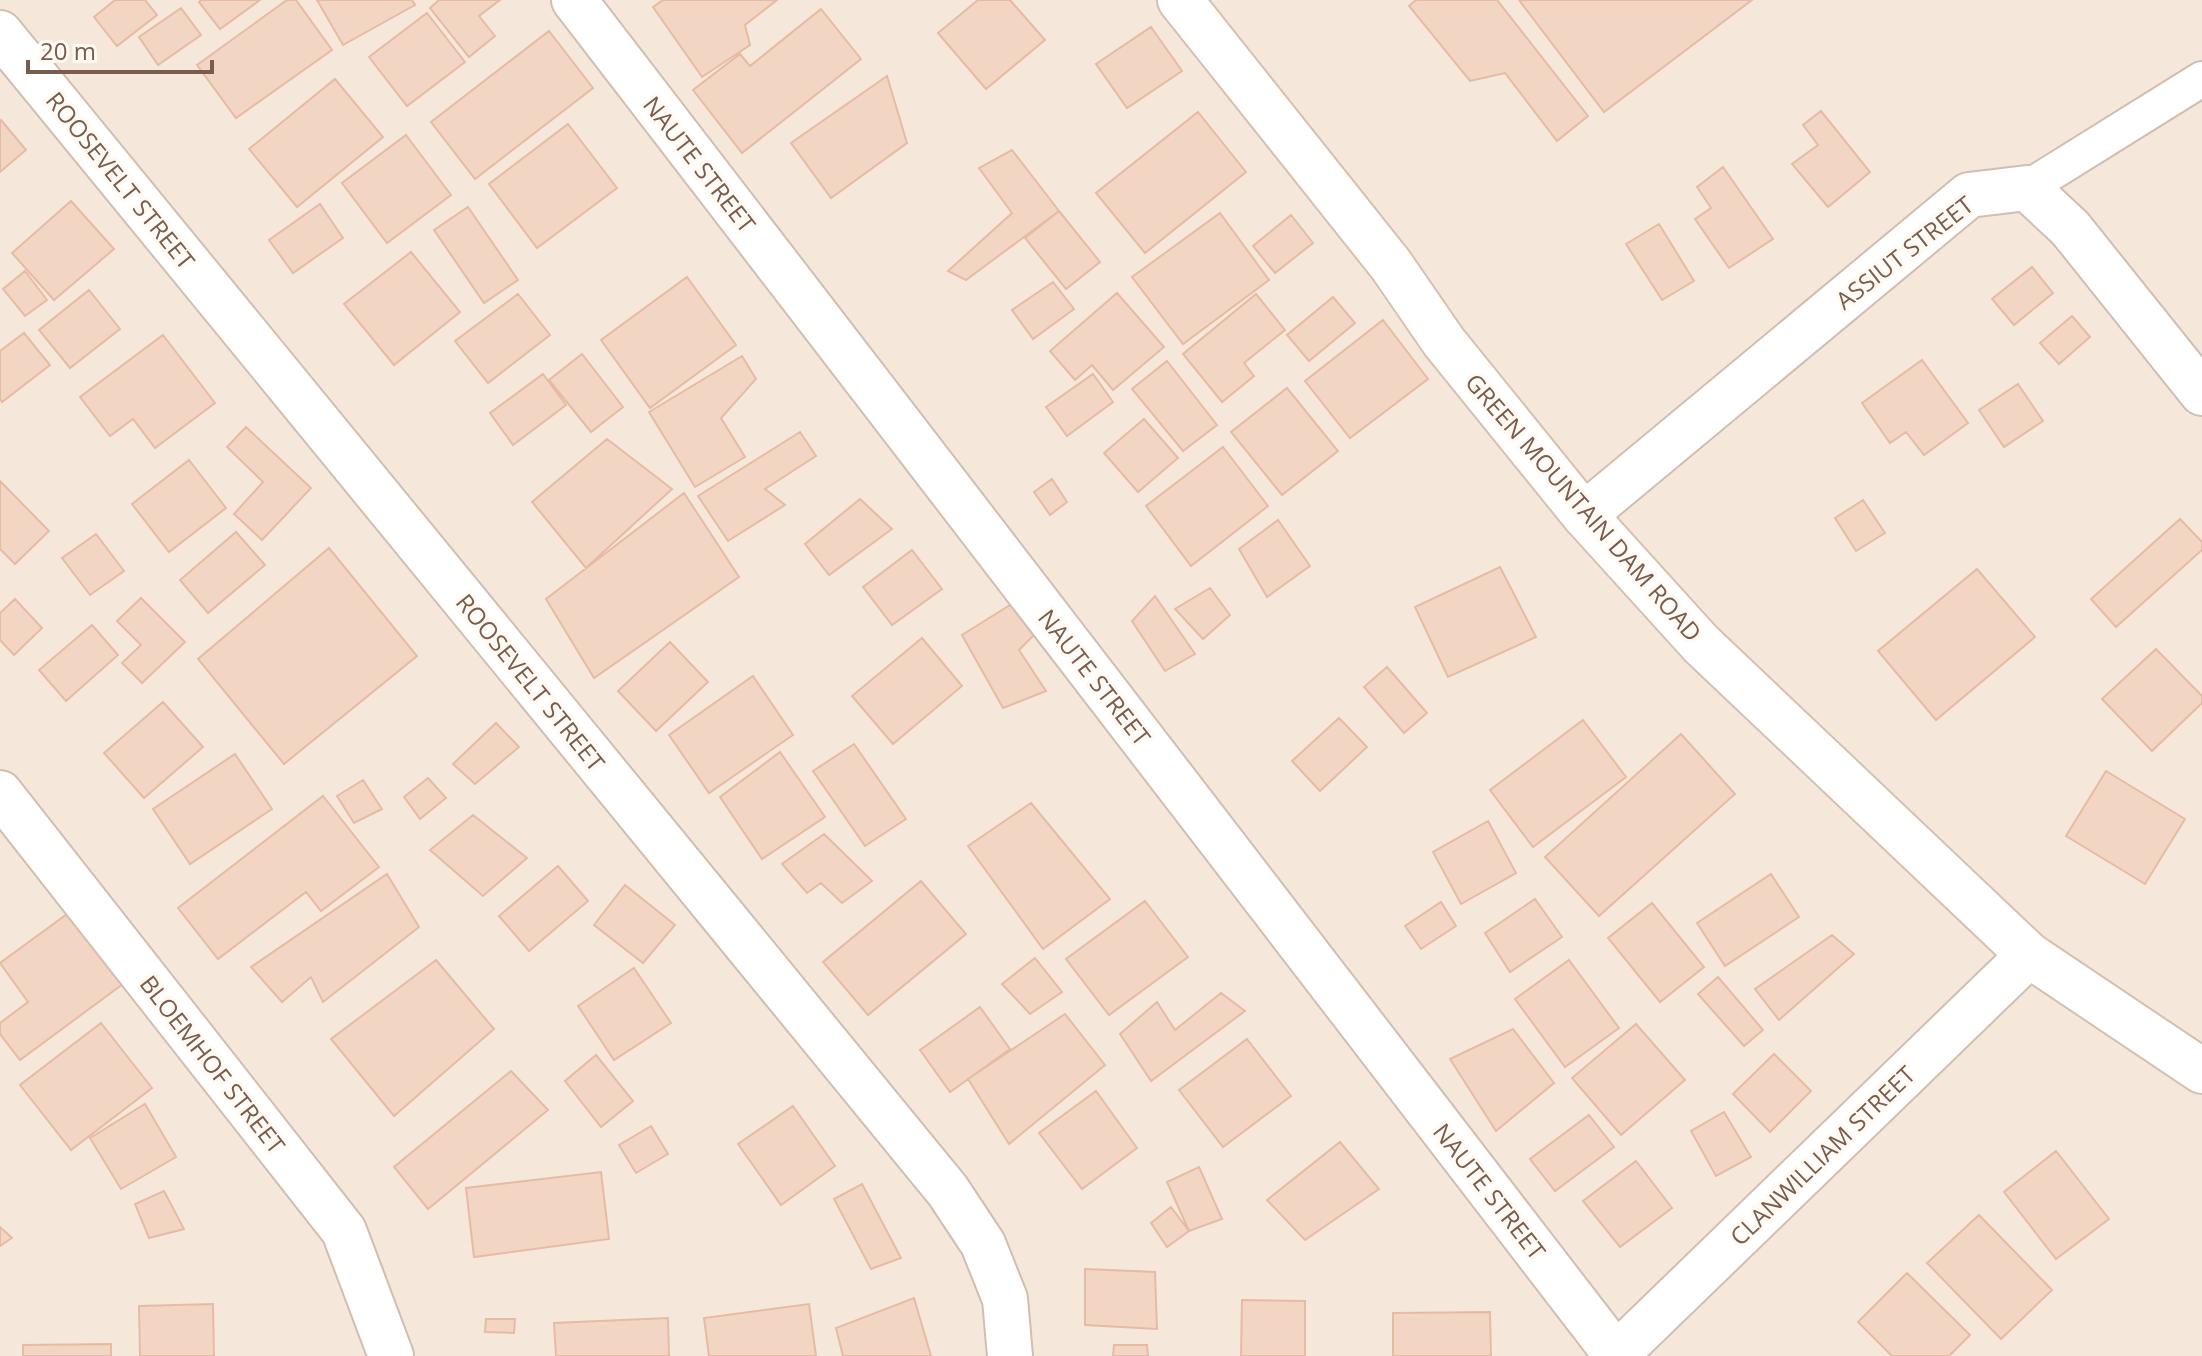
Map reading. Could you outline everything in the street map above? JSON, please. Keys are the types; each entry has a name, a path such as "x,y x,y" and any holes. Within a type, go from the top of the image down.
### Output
{"street":[{"name":"NAUTE STREET","path":"574,0 1615,1355"},
{"name":"GREEN MOUNTAIN DAM ROAD","path":"1180,0 1391,265 1444,342 1584,515 1701,644 2029,955 2202,1071"},
{"name":"ROOSEVELT STREET","path":"0,33 948,1191 983,1244 1005,1299 1010,1356"},
{"name":"ASSIUT STREET","path":"1584,515 1969,195 2027,188"},
{"path":"2027,188 2070,228 2202,393"},
{"name":"BLOEMHOF STREET","path":"0,793 344,1231 391,1356"},
{"name":"CLANWILLIAM STREET","path":"1615,1355 2029,955"}],"lane":[{"path":"2027,188 2202,79"}],"shaded area":[{"path":"0,0 2202,0 2202,1356 0,1356"}],"building":[{"path":"115,0 145,0 157,15 117,46 94,17"},
{"path":"260,0 220,29 199,2"},
{"path":"287,0 296,0 332,50 236,118 197,65"},
{"path":"317,0 412,0 415,5 343,45"},
{"path":"439,0 500,0 479,16 495,36 469,57 430,8"},
{"path":"663,0 777,0 745,25 750,45 702,77 653,7"},
{"path":"978,0 1010,0 1045,40 986,89 938,33"},
{"path":"1416,0 1497,0 1588,116 1557,141 1505,73 1470,81 1409,6"},
{"path":"1519,0 1752,0 1604,112"},
{"path":"181,8 201,35 158,65 139,37"},
{"path":"821,9 861,59 742,153 693,90 740,54 750,66"},
{"path":"427,13 465,62 407,106 369,57"},
{"path":"1151,27 1182,71 1127,108 1096,64"},
{"path":"549,31 593,88 475,179 431,122"},
{"path":"887,76 907,143 831,198 791,143"},
{"path":"335,79 383,137 297,207 249,149"},
{"path":"1821,111 1870,172 1828,207 1792,164 1818,145 1803,125"},
{"path":"1198,112 1246,172 1145,253 1096,193"},
{"path":"0,121 26,150 0,172"},
{"path":"568,124 617,188 537,248 489,184"},
{"path":"406,135 451,195 387,243 342,183"},
{"path":"1012,150 1059,211 966,280 948,271 1012,213 979,168"},
{"path":"1723,167 1773,239 1729,268 1695,219 1711,208 1697,187"},
{"path":"71,201 114,249 54,300 12,253"},
{"path":"320,204 343,238 293,273 269,240"},
{"path":"468,207 518,280 484,303 434,230"},
{"path":"1059,211 1100,262 1066,289 1025,238"},
{"path":"1220,213 1269,280 1183,344 1132,277"},
{"path":"1291,215 1313,243 1275,273 1253,246"},
{"path":"1659,224 1694,281 1662,300 1626,244"},
{"path":"411,252 460,312 394,365 344,304"},
{"path":"2032,267 2053,293 2014,325 1992,299"},
{"path":"25,271 47,300 25,316 3,289"},
{"path":"687,277 736,345 650,408 601,340"},
{"path":"1053,282 1074,309 1033,339 1012,310"},
{"path":"89,290 120,329 70,368 39,330"},
{"path":"1117,293 1164,347 1113,390 1092,365 1075,380 1050,351"},
{"path":"518,294 550,335 488,383 455,341"},
{"path":"1256,294 1285,330 1244,363 1254,376 1222,402 1183,354"},
{"path":"1333,297 1355,323 1309,361 1287,335"},
{"path":"2072,316 2090,337 2059,364 2040,343"},
{"path":"1383,320 1428,379 1350,438 1305,381"},
{"path":"24,333 50,365 2,402 0,351"},
{"path":"163,335 215,403 155,448 133,419 110,436 80,397"},
{"path":"582,354 623,407 591,432 549,380"},
{"path":"742,356 756,379 721,418 745,457 695,487 649,412"},
{"path":"1922,360 1968,423 1924,455 1906,432 1890,443 1862,403"},
{"path":"1167,361 1217,425 1183,451 1132,389"},
{"path":"543,374 566,405 513,445 490,413"},
{"path":"1093,374 1113,402 1067,436 1046,407"},
{"path":"2018,384 2043,421 2004,447 1979,410"},
{"path":"1287,388 1338,451 1282,495 1231,432"},
{"path":"1144,419 1178,458 1138,492 1104,453"},
{"path":"246,427 311,488 262,540 234,514 263,482 227,447"},
{"path":"800,432 816,456 765,489 785,505 728,541 698,496"},
{"path":"607,439 672,489 586,568 532,502"},
{"path":"1223,447 1268,506 1191,566 1146,506"},
{"path":"189,460 226,508 169,552 132,504"},
{"path":"1052,479 1067,502 1050,515 1034,492"},
{"path":"0,481 49,531 15,564 0,549"},
{"path":"684,493 739,577 594,678 546,599"},
{"path":"860,499 892,529 829,575 805,544"},
{"path":"1863,500 1885,533 1856,551 1835,518"},
{"path":"2180,519 2202,542 2202,550 2116,627 2091,599"},
{"path":"1278,520 1310,566 1267,597 1239,549"},
{"path":"236,532 265,565 208,613 180,580"},
{"path":"96,534 124,571 90,595 62,558"},
{"path":"329,548 417,656 284,764 198,659"},
{"path":"912,550 942,589 892,625 863,587"},
{"path":"1500,567 1536,637 1448,677 1415,607"},
{"path":"1977,569 2035,637 1936,720 1878,651"},
{"path":"1210,588 1230,615 1203,639 1175,609"},
{"path":"1155,596 1195,654 1165,671 1132,621"},
{"path":"141,598 185,642 142,683 122,663 141,645 117,621"},
{"path":"15,599 42,628 14,655 0,640 0,613"},
{"path":"1010,605 1036,633 1019,650 1046,691 1003,708 962,635"},
{"path":"92,625 118,655 66,701 39,670"},
{"path":"922,638 962,686 893,744 852,696"},
{"path":"670,642 708,682 656,731 618,691"},
{"path":"2156,649 2202,696 2202,703 2152,751 2102,699"},
{"path":"1387,667 1427,713 1404,733 1364,687"},
{"path":"753,676 793,735 709,793 669,735"},
{"path":"163,702 203,747 144,798 104,753"},
{"path":"1339,718 1367,747 1320,791 1292,761"},
{"path":"1583,720 1626,777 1533,847 1490,790"},
{"path":"496,723 519,747 475,784 453,764"},
{"path":"1681,734 1735,794 1599,916 1545,857"},
{"path":"854,744 906,819 865,846 813,771"},
{"path":"780,752 825,817 762,859 720,797"},
{"path":"235,754 272,809 190,864 153,809"},
{"path":"2106,771 2185,819 2145,884 2066,836"},
{"path":"428,778 446,798 420,819 404,797"},
{"path":"363,780 382,809 354,823 337,796"},
{"path":"323,796 379,867 321,911 306,892 218,959 178,908"},
{"path":"1031,803 1110,899 1043,949 968,846"},
{"path":"473,815 527,858 483,896 430,850"},
{"path":"1488,821 1516,873 1461,904 1433,852"},
{"path":"824,834 872,881 842,903 821,883 807,893 782,864"},
{"path":"558,866 588,901 529,951 499,916"},
{"path":"387,874 419,927 323,1002 311,977 282,1002 251,967"},
{"path":"1771,874 1799,917 1725,966 1697,923"},
{"path":"921,881 966,934 868,1015 823,962"},
{"path":"625,885 675,925 643,963 594,925"},
{"path":"1535,899 1562,937 1510,972 1485,933"},
{"path":"1145,901 1188,957 1109,1015 1066,959"},
{"path":"1441,902 1456,926 1421,949 1405,926"},
{"path":"1652,903 1704,967 1660,1002 1608,938"},
{"path":"74,909 127,981 20,1060 0,1034 0,1023 28,1002 0,963"},
{"path":"1832,935 1854,954 1779,1020 1755,989"},
{"path":"1035,958 1062,992 1030,1014 1002,984"},
{"path":"436,960 494,1029 394,1116 331,1039"},
{"path":"1569,960 1619,1028 1565,1067 1515,999"},
{"path":"634,968 671,1023 614,1060 578,1006"},
{"path":"1718,977 1763,1030 1744,1046 1698,994"},
{"path":"1221,993 1245,1011 1151,1081 1120,1034 1157,1002 1175,1030"},
{"path":"980,1007 1010,1049 950,1092 920,1050"},
{"path":"1065,1014 1105,1065 1009,1144 968,1079"},
{"path":"101,1023 152,1088 71,1150 20,1085"},
{"path":"1636,1024 1685,1080 1621,1135 1572,1078"},
{"path":"1513,1029 1554,1083 1496,1131 1450,1059"},
{"path":"1247,1039 1291,1096 1223,1147 1179,1090"},
{"path":"1774,1054 1811,1091 1770,1132 1733,1094"},
{"path":"596,1055 633,1101 601,1127 565,1081"},
{"path":"511,1071 548,1110 428,1209 394,1167"},
{"path":"1096,1091 1137,1148 1082,1189 1039,1133"},
{"path":"145,1104 176,1157 121,1189 90,1138"},
{"path":"793,1106 835,1166 781,1205 738,1144"},
{"path":"1724,1112 1751,1157 1716,1176 1691,1131"},
{"path":"1589,1115 1614,1147 1555,1191 1530,1159"},
{"path":"651,1126 668,1154 636,1173 619,1145"},
{"path":"1340,1142 1379,1189 1305,1240 1267,1200"},
{"path":"2056,1151 2109,1219 2056,1259 2004,1192"},
{"path":"1636,1161 1672,1208 1620,1247 1583,1201"},
{"path":"1199,1167 1222,1219 1189,1231 1167,1182"},
{"path":"601,1172 609,1239 474,1257 466,1188"},
{"path":"862,1184 901,1258 871,1269 834,1199"},
{"path":"164,1191 184,1229 149,1238 135,1204"},
{"path":"1171,1207 1189,1231 1167,1247 1151,1223"},
{"path":"1979,1215 2052,1290 2001,1339 1927,1263"},
{"path":"0,1227 12,1238 0,1246"},
{"path":"1085,1269 1155,1272 1157,1329 1085,1325"},
{"path":"1907,1273 1970,1335 1949,1356 1892,1356 1858,1322"},
{"path":"914,1298 931,1356 843,1356 836,1328"},
{"path":"1242,1300 1305,1301 1305,1356 1241,1356"},
{"path":"213,1304 214,1356 140,1356 139,1306"},
{"path":"809,1304 816,1356 709,1356 704,1318"},
{"path":"1490,1312 1491,1356 1393,1356 1393,1313"},
{"path":"668,1318 669,1356 556,1356 554,1323"},
{"path":"486,1319 515,1319 514,1333 485,1332"},
{"path":"111,1344 111,1356 23,1356 23,1345"},
{"path":"1114,1345 1147,1345 1148,1356 1113,1356"}]}
